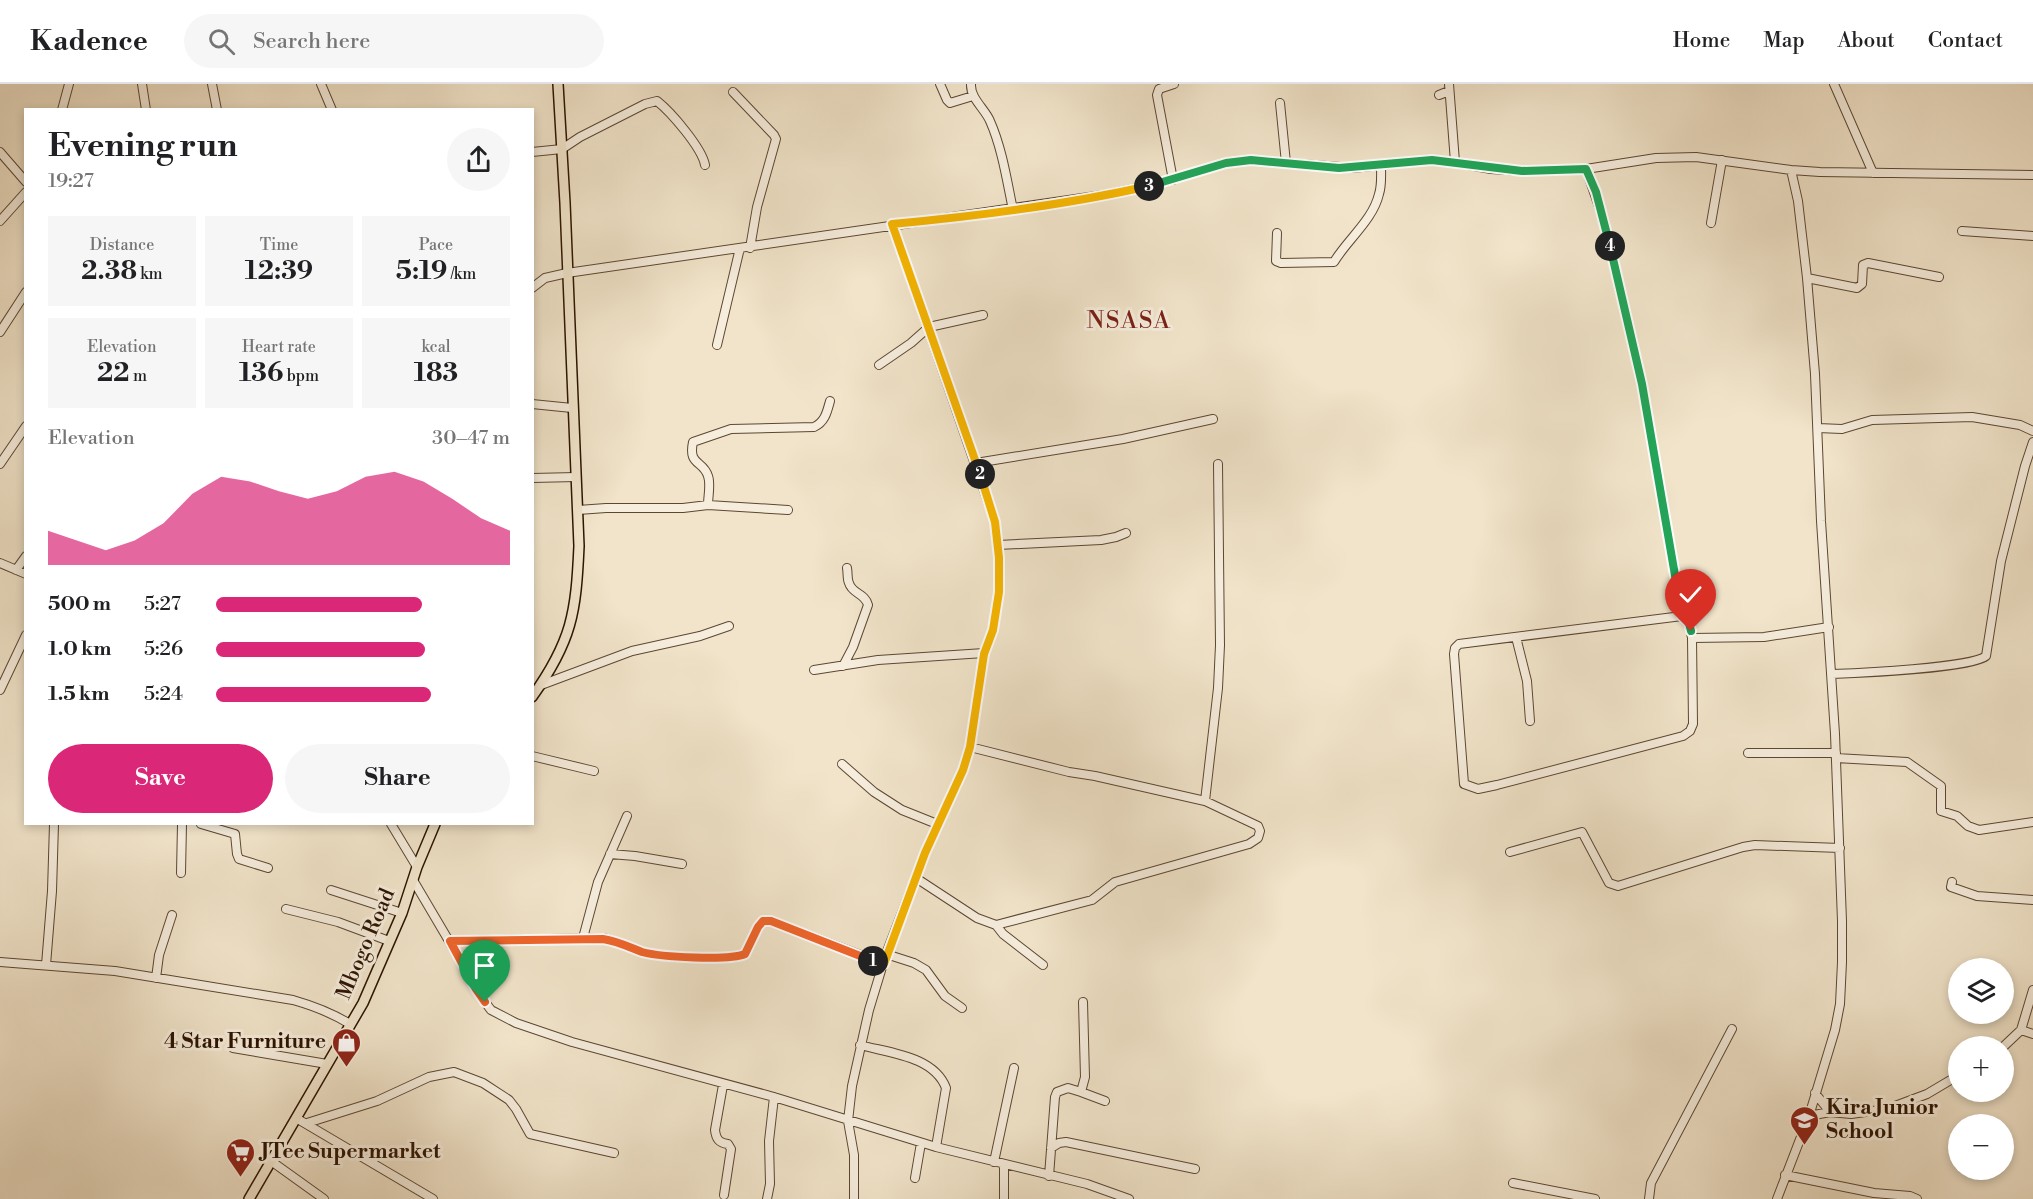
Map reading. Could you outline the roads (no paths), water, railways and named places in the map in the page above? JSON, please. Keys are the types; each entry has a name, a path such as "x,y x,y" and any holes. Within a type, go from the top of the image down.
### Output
{"main road":[{"path":"534,694 562,649 575,607 579,546 558,84"},
{"name":"Mbogo Road","path":"249,1199 363,1003 402,913 417,867 435,825"}],"street":[{"path":"63,108 69,84"},
{"path":"142,84 146,108"},
{"path":"212,84 217,108"},
{"path":"321,84 331,108"},
{"path":"940,84 947,100 951,103 973,96"},
{"path":"971,84 973,96 983,107 991,123 1013,210"},
{"path":"1173,180 1157,95 1160,88 1174,84"},
{"path":"1834,84 1873,173"},
{"path":"1439,95 1449,87"},
{"path":"1449,87 1455,162"},
{"path":"733,92 776,139 757,207 750,248"},
{"path":"534,152 562,149 572,141 645,104 657,101 686,133 703,156 705,165"},
{"path":"1280,103 1286,162"},
{"path":"0,152 24,180"},
{"path":"534,286 545,278 567,273 750,248 892,224 1013,210 1110,194 1173,180 1237,161 1264,160 1339,168 1432,160 1522,171 1586,169 1672,157 1722,160 1791,170 2033,176"},
{"path":"1711,223 1722,160"},
{"path":"1277,233 1276,261 1281,263 1334,262 1374,207 1381,183 1381,165"},
{"path":"1586,169 1603,218 1642,384 1682,616 1689,623 1692,638 1693,724 1690,731 1683,736 1497,785 1478,789 1468,786 1463,780 1455,648 1460,644 1682,616"},
{"path":"1777,1199 1809,1116 1835,1030 1840,1004 1842,921 1836,756 1821,521 1818,428 1807,278 1798,201 1791,170"},
{"path":"0,221 24,194"},
{"path":"854,1199 854,1155 848,1121 860,1045 886,954 937,824 963,770 970,747 984,654 993,630 999,592 995,522 892,224"},
{"path":"1962,231 2033,236"},
{"path":"717,345 740,248"},
{"path":"1807,278 1857,288 1862,284 1863,265 1868,263 1939,277"},
{"path":"0,332 24,295"},
{"path":"879,365 911,343 928,327 983,315"},
{"path":"708,505 710,479 707,471 693,459 691,452 693,442 731,429 814,427 820,425 826,416 830,401"},
{"path":"534,404 572,408"},
{"path":"1818,428 1842,429 1872,420 1972,417 2020,425 2033,431"},
{"path":"976,463 1123,439 1213,419"},
{"path":"0,464 24,429"},
{"path":"1832,674 1874,673 1950,665 1978,661 1986,656 2001,561 2033,442"},
{"path":"1205,801 1218,688 1220,645 1218,464"},
{"path":"534,478 576,477"},
{"path":"578,510 683,508 708,505 788,510"},
{"path":"998,545 1101,540 1126,533"},
{"path":"16,570 24,559"},
{"path":"0,563 24,573"},
{"path":"843,666 853,647 868,605 863,595 852,590 847,568"},
{"path":"541,685 632,651 699,636 729,626"},
{"path":"1692,638 1764,637 1829,627"},
{"path":"1516,637 1527,681 1530,721"},
{"path":"0,690 24,640"},
{"path":"814,670 878,660 984,654"},
{"path":"970,747 1069,772 1205,801 1258,826 1260,831 1258,838 1249,844 1115,882 1092,900 996,925"},
{"path":"1748,753 1836,756 1907,762 1941,786 1941,811 1957,816 1973,829 1984,830 2033,822"},
{"path":"534,756 594,771"},
{"path":"842,764 874,792 902,810 937,824"},
{"path":"583,938 592,899 627,816"},
{"path":"46,965 54,825"},
{"path":"181,873 182,825"},
{"path":"204,825 235,834 239,860 268,868"},
{"path":"392,825 417,867"},
{"path":"1510,852 1582,832 1609,883 1618,886 1743,847 1755,845 1840,848"},
{"path":"610,854 682,864"},
{"path":"916,878 977,918 996,925 1043,965"},
{"path":"413,880 476,989 491,1010 501,1016 572,1042 774,1097 921,1143 1087,1184 1124,1198"},
{"path":"1952,882 1951,887 1977,896 2033,900"},
{"path":"331,890 402,913"},
{"path":"286,909 338,922 389,941"},
{"path":"156,978 159,955 172,915"},
{"path":"450,941 583,938 614,940 644,952 726,958 745,954 758,927 763,921 771,921 884,964"},
{"path":"886,954 914,963 926,970 945,996 962,1008"},
{"path":"0,962 115,971 293,1000 335,1014 350,1024"},
{"path":"2014,1037 2021,1030 2033,990"},
{"path":"1081,1092 1085,1077 1083,1002"},
{"path":"1649,1199 1651,1183 1732,1029"},
{"path":"2021,1030 2033,1034"},
{"path":"860,1045 931,1066 943,1079 946,1088 936,1147"},
{"path":"233,1048 327,1064"},
{"path":"994,1162 1014,1068"},
{"path":"307,1123 377,1101 429,1077 454,1072 483,1083 509,1100 530,1134 614,1153"},
{"path":"1809,1116 1830,1112 1851,1114 1887,1109 1927,1094 1948,1082"},
{"path":"723,1084 715,1130 716,1138 728,1144 731,1149 724,1195"},
{"path":"1049,1176 1054,1102 1057,1092 1068,1088 1106,1101"},
{"path":"1815,1093 1830,1112"},
{"path":"766,1199 770,1184 769,1141 774,1097"},
{"path":"296,1118 433,1199"},
{"path":"1051,1148 1066,1142 1195,1169"},
{"path":"915,1178 921,1143"},
{"path":"271,1161 324,1199"},
{"path":"1004,1165 1004,1199"},
{"path":"1785,1175 1917,1199"},
{"path":"1513,1183 1595,1199"}],"place":[{"name":"4 Star Furniture","path":"347,1068"},
{"name":"Kira Junior School","path":"1805,1146"},
{"name":"JTee Supermarket","path":"240,1178"}],"district":[{"name":"NSASA","path":"1129,321"}]}
